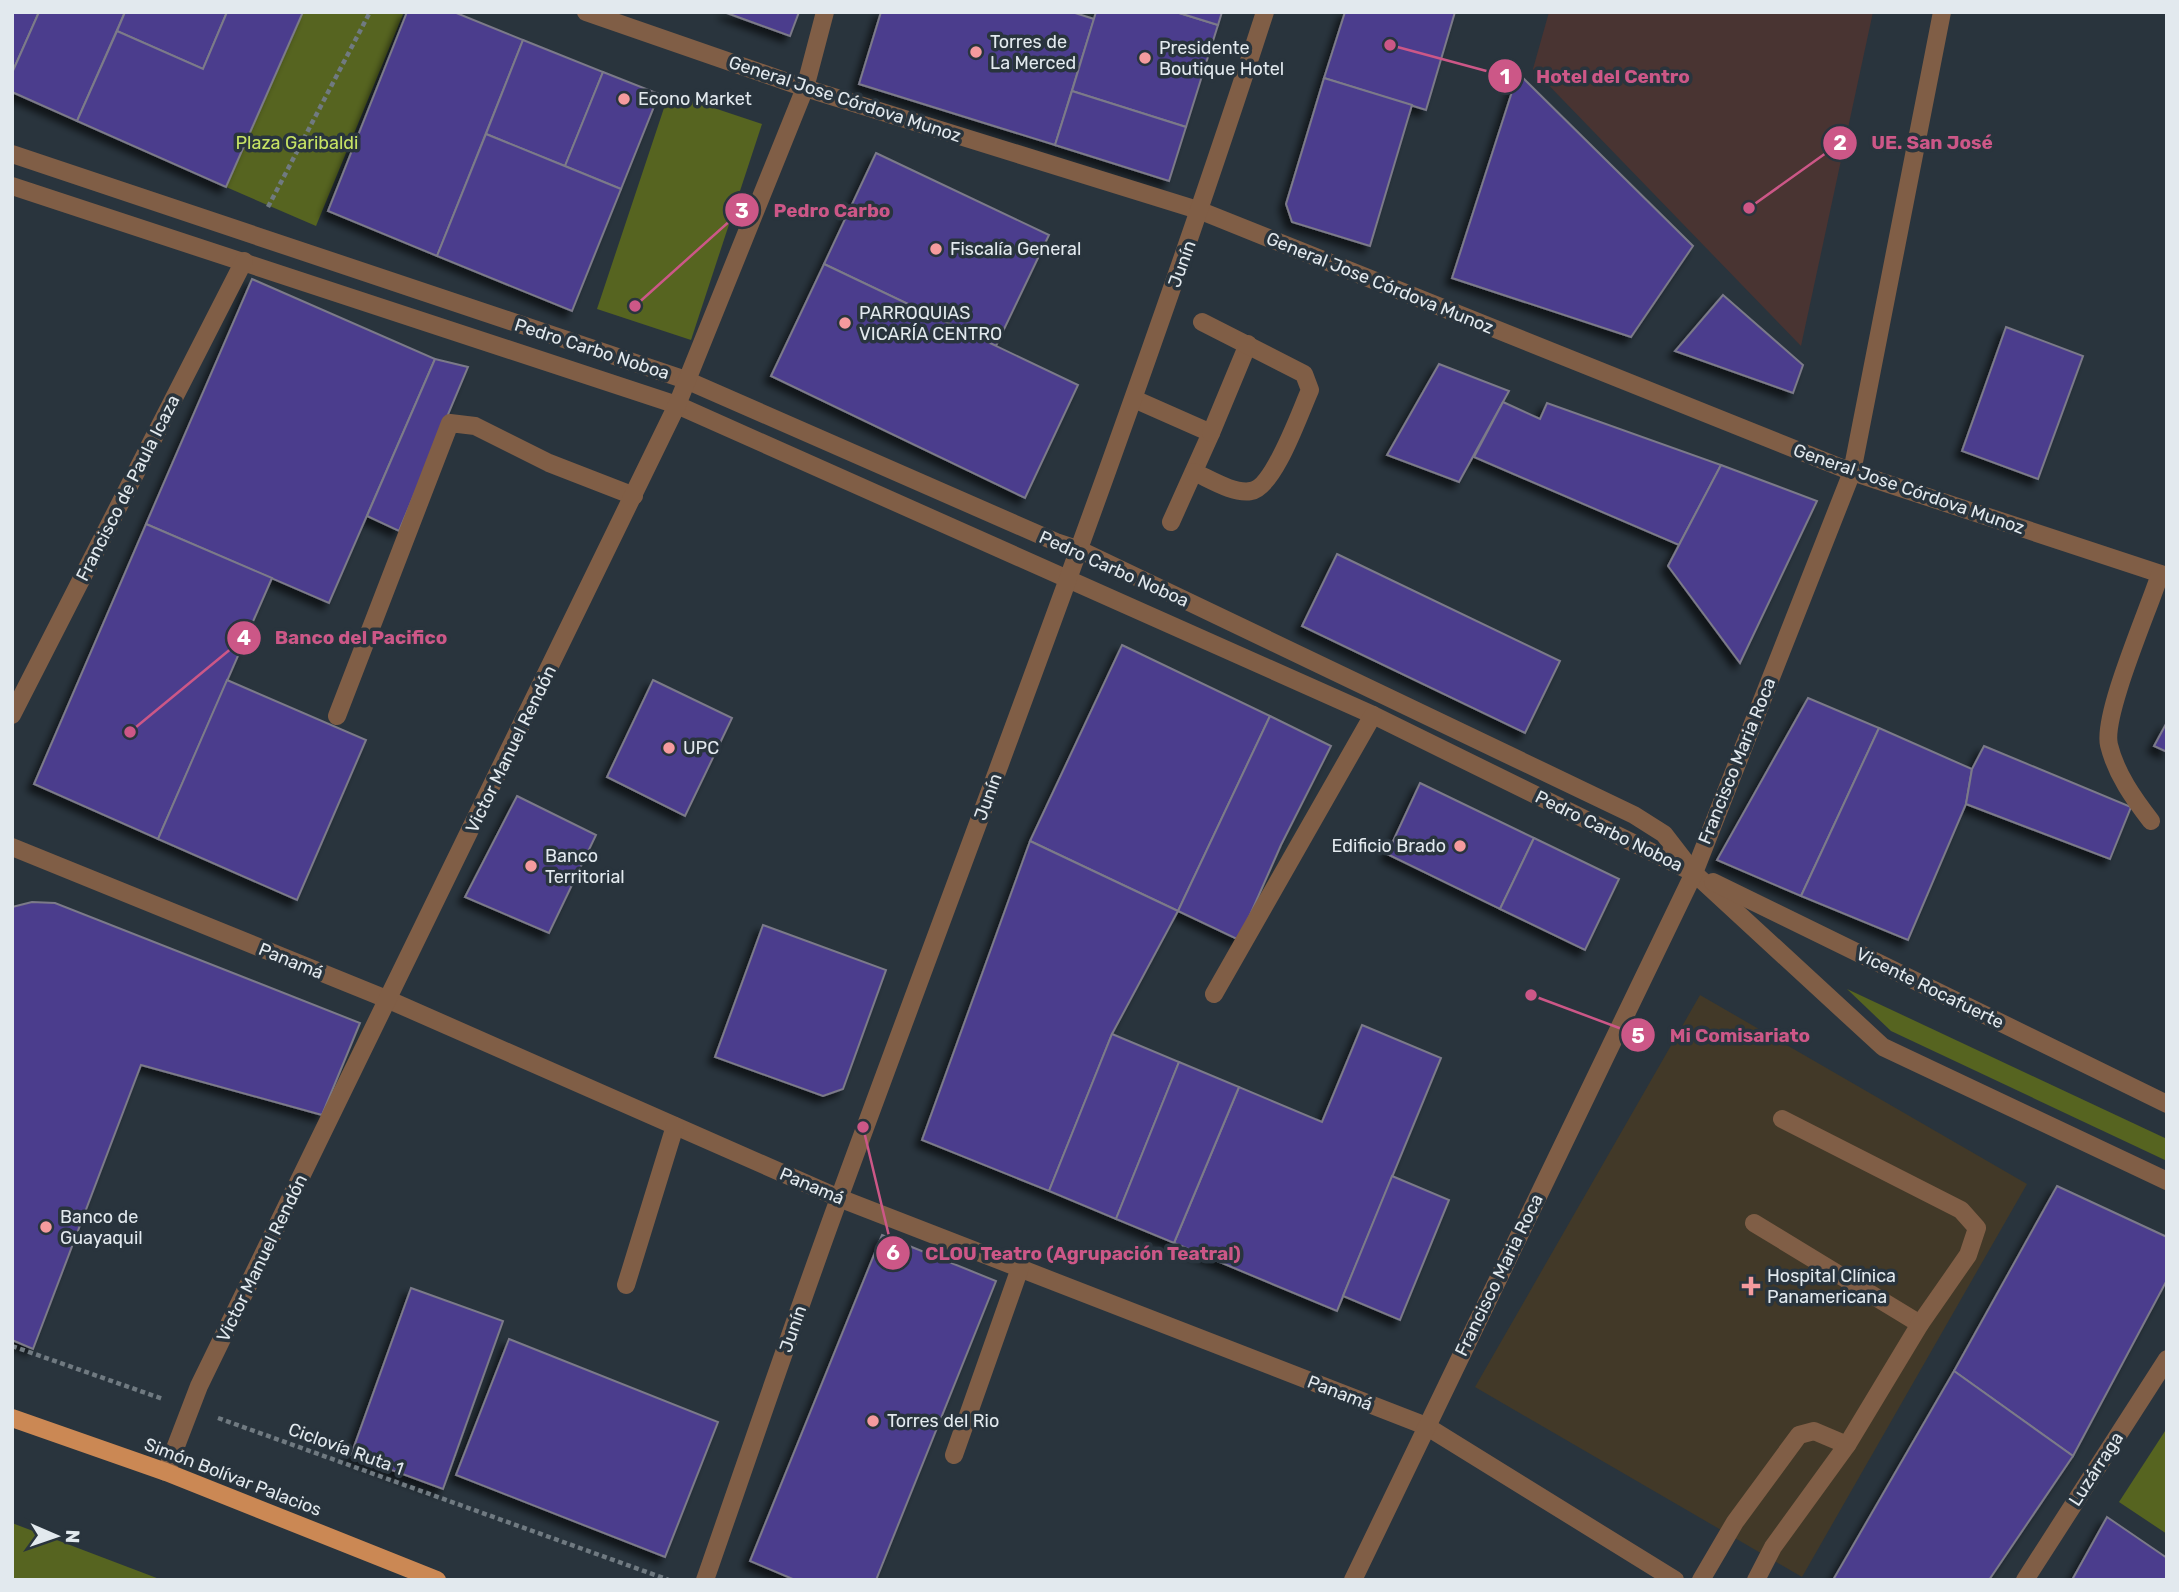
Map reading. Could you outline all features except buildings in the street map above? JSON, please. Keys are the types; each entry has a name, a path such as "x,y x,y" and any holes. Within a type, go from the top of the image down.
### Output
{"main road":[{"name":"Simón Bolívar Palacios","path":"12,1418 166,1472 437,1580"}],"street":[{"name":"General Jose Córdova Munoz","path":"586,12 804,88 1200,211 1852,472 2163,575"},
{"name":"Victor Manuel Rendón","path":"166,1472 188,1408 677,405 804,88 825,12"},
{"name":"Junín","path":"705,1580 839,1198 1134,399 1200,211 1265,12"},
{"name":"Francisco Maria Roca","path":"1353,1580 1694,873 1852,472 1942,12"},
{"name":"Pedro Carbo Noboa","path":"12,154 687,380 1056,542 1080,550 1634,815 1664,834 1694,873"},
{"name":"Pedro Carbo Noboa","path":"12,186 677,405 1373,715 1694,873"},
{"name":"Francisco de Paula Icaza","path":"12,715 244,261"},
{"path":"1194,472 1239,490 1252,491 1268,483 1310,390 1304,374 1202,322"},
{"path":"1171,522 1248,344"},
{"path":"1134,399 1211,433"},
{"path":"337,716 450,423 475,426 550,463 634,496"},
{"path":"2151,821 2129,791 2108,743 2116,696 2163,575"},
{"path":"1214,994 1373,715"},
{"name":"Panamá","path":"12,847 389,1000 839,1198 1426,1426 1675,1580"},
{"path":"1694,873 1883,1047 2167,1181"},
{"name":"Vicente Rocafuerte","path":"1694,873 2167,1104"},
{"path":"1756,1580 1773,1547 1847,1445 1920,1324 1968,1255 1977,1228 1961,1210 1782,1119"},
{"path":"626,1285 675,1126"},
{"path":"1754,1223 1920,1324"},
{"path":"954,1455 1020,1268"},
{"name":"Luzárraga","path":"2025,1580 2167,1359"},
{"path":"1701,1580 1735,1521 1799,1435 1814,1432 1847,1445"}],"path":[{"path":"267,210 370,12"},
{"name":"Ciclovía Ruta 1","path":"12,1346 669,1580"}],"shaded area":[{"path":"1549,12 1873,12 1801,346 1533,69"},
{"name":"Hospital Clínica Panamericana","path":"1700,995 2027,1184 1802,1577 1475,1387"}],"green space":[{"name":"Plaza Garibaldi","path":"299,12 404,12 316,226 226,187"},
{"path":"669,93 762,124 691,340 597,309"},
{"path":"1847,989 2167,1139 2167,1161 1891,1031"},
{"path":"2167,1428 2167,1534 2119,1502"},
{"path":"12,1523 162,1580 12,1580"}],"place":[{"name":"Hotel del Centro","path":"1390,45"},
{"name":"Torres de La Merced","path":"976,52"},
{"name":"Presidente Boutique Hotel","path":"1145,58"},
{"name":"Econo Market","path":"624,99"},
{"name":"UE. San José","path":"1749,208"},
{"name":"Fiscalía General","path":"936,249"},
{"name":"Pedro Carbo","path":"635,306"},
{"name":"PARROQUIAS VICARÍA CENTRO","path":"845,323"},
{"name":"Banco del Pacifico","path":"130,732"},
{"name":"UPC","path":"669,748"},
{"name":"Edificio Brado","path":"1460,846"},
{"name":"Banco Territorial","path":"531,866"},
{"name":"Mi Comisariato","path":"1531,995"},
{"name":"CLOU Teatro (Agrupación Teatral)","path":"863,1127"},
{"name":"Banco de Guayaquil","path":"46,1227"},
{"name":"Hospital Clínica Panamericana","path":"1751,1286"},
{"name":"Torres del Rio","path":"873,1421"}]}
